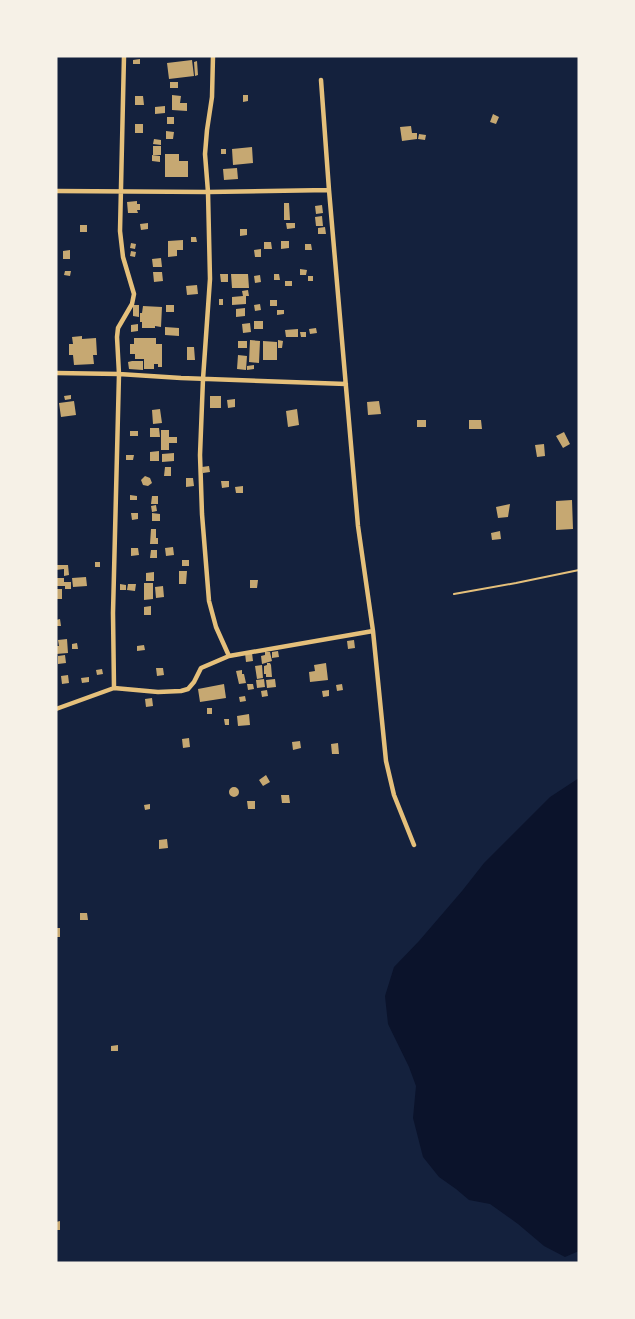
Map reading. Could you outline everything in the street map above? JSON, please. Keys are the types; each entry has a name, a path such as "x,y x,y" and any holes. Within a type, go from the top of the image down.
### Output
{"street":[{"path":"114,688 113,613 119,374 117,337 118,328 132,304 134,294 123,257 120,231 124,56"},
{"path":"213,56 212,97 205,154 210,279 200,455 202,514 209,601 216,627 229,656"},
{"path":"321,80 358,526 373,632 386,761 394,795 414,845"},
{"path":"56,191 208,192 329,190"},
{"path":"56,373 346,384"},
{"path":"58,707 114,688 158,692 181,691 188,689 201,668 229,656 373,632"}],"path":[{"path":"454,594 579,570"}],"water":[{"path":"579,778 579,1251 565,1257 544,1246 490,1204 469,1200 439,1177 423,1157 413,1118 416,1086 388,1024 385,996 394,967 419,941 484,863 550,797"}],"building":[{"path":"140,59 140,64 133,64 133,60"},
{"path":"192,60 194,76 169,79 167,63"},
{"path":"197,61 198,75 195,76 194,62"},
{"path":"170,82 178,82 178,88 170,88"},
{"path":"172,95 181,96 180,103 187,103 187,111 172,110"},
{"path":"243,95 248,95 248,101 243,102"},
{"path":"135,96 143,96 144,105 135,105"},
{"path":"165,106 165,113 155,114 155,107"},
{"path":"493,114 499,117 496,124 490,122"},
{"path":"167,117 174,117 174,124 167,124"},
{"path":"135,124 143,124 143,133 135,133"},
{"path":"411,126 412,133 417,133 417,139 402,141 400,127"},
{"path":"166,131 174,132 173,139 166,139"},
{"path":"419,134 426,135 425,140 418,139"},
{"path":"154,139 161,140 161,145 153,144"},
{"path":"153,146 161,146 161,155 153,155"},
{"path":"252,147 253,163 233,165 232,149"},
{"path":"221,149 226,149 226,154 221,154"},
{"path":"165,154 179,154 179,161 188,161 188,177 165,177"},
{"path":"152,155 160,156 160,162 152,161"},
{"path":"237,168 238,179 224,180 223,169"},
{"path":"137,201 137,204 140,204 140,210 137,210 138,213 128,213 127,202"},
{"path":"284,203 289,203 290,220 284,220"},
{"path":"322,205 323,213 316,214 315,206"},
{"path":"322,216 323,226 316,226 315,217"},
{"path":"148,223 148,229 141,230 140,224"},
{"path":"286,223 295,223 295,228 287,229"},
{"path":"80,225 87,225 87,232 80,232"},
{"path":"325,227 326,234 318,234 318,228"},
{"path":"240,229 247,229 247,235 240,236"},
{"path":"191,237 196,237 197,242 191,242"},
{"path":"183,240 183,250 177,250 177,256 168,257 168,241"},
{"path":"281,241 289,241 289,248 281,249"},
{"path":"264,242 271,242 272,249 264,249"},
{"path":"131,243 136,244 135,249 130,248"},
{"path":"305,244 311,244 312,250 305,250"},
{"path":"261,249 261,257 255,257 254,250"},
{"path":"70,250 70,259 63,259 63,251"},
{"path":"131,251 136,252 135,257 130,256"},
{"path":"161,258 162,267 153,267 152,259"},
{"path":"300,269 307,270 306,275 300,275"},
{"path":"65,271 71,271 70,276 64,275"},
{"path":"153,272 162,272 163,281 154,282"},
{"path":"220,274 228,274 228,282 221,282"},
{"path":"231,274 248,274 249,288 232,288"},
{"path":"274,274 279,274 280,280 274,280"},
{"path":"260,275 261,282 255,283 254,276"},
{"path":"308,276 313,276 313,281 308,281"},
{"path":"285,281 292,281 292,286 285,286"},
{"path":"197,285 198,294 187,295 186,286"},
{"path":"248,290 249,296 246,296 246,304 232,305 232,297 243,296 242,291"},
{"path":"219,299 223,299 223,305 219,305"},
{"path":"270,300 277,300 277,306 270,306"},
{"path":"260,304 261,310 255,311 254,305"},
{"path":"133,305 139,305 139,317 133,316"},
{"path":"166,305 174,305 174,312 166,312"},
{"path":"143,306 162,307 161,327 142,328 140,313 142,313"},
{"path":"245,308 245,316 236,317 236,309"},
{"path":"277,310 284,310 284,314 277,315"},
{"path":"254,321 263,321 263,329 254,329"},
{"path":"250,323 251,332 243,333 242,324"},
{"path":"138,324 138,331 131,332 131,325"},
{"path":"165,327 179,328 179,336 165,335"},
{"path":"316,328 317,333 310,334 309,329"},
{"path":"298,329 298,337 286,337 285,330"},
{"path":"300,332 306,332 306,337 301,337"},
{"path":"82,336 82,339 96,338 97,355 93,355 94,364 74,365 73,355 69,355 69,344 73,344 72,337"},
{"path":"134,338 156,338 156,344 162,344 162,367 154,364 154,369 144,369 144,359 135,359 135,354 130,354 130,344 134,344"},
{"path":"250,340 260,341 259,363 249,362"},
{"path":"278,340 283,341 282,348 278,348"},
{"path":"238,341 247,341 247,348 238,348"},
{"path":"263,341 277,342 277,360 263,360"},
{"path":"187,347 194,347 195,360 187,360"},
{"path":"238,355 247,356 246,370 237,369"},
{"path":"143,361 143,370 129,369 128,362"},
{"path":"254,365 254,369 247,370 247,366"},
{"path":"71,395 71,399 65,400 64,396"},
{"path":"210,396 221,396 221,408 210,408"},
{"path":"235,399 235,407 228,408 227,400"},
{"path":"74,401 76,415 61,417 59,403"},
{"path":"379,401 381,414 368,415 367,402"},
{"path":"160,409 162,423 153,424 152,410"},
{"path":"297,409 299,425 288,427 286,411"},
{"path":"417,420 426,420 426,427 417,427"},
{"path":"469,420 481,420 482,429 469,429"},
{"path":"150,428 159,428 160,437 150,437"},
{"path":"161,430 169,430 169,437 177,437 177,443 169,443 169,450 161,450"},
{"path":"130,431 138,431 138,436 130,436"},
{"path":"564,432 570,444 563,448 556,436"},
{"path":"544,444 545,456 537,457 535,445"},
{"path":"159,451 159,461 150,461 150,452"},
{"path":"174,453 174,461 162,462 162,454"},
{"path":"126,455 134,455 133,460 126,460"},
{"path":"209,466 210,472 203,473 202,467"},
{"path":"165,467 171,467 171,476 164,476"},
{"path":"145,476 150,478 152,483 148,486 143,485 141,480"},
{"path":"186,478 193,478 194,486 186,487"},
{"path":"221,481 229,481 229,487 222,488"},
{"path":"243,486 243,493 236,493 235,487"},
{"path":"130,495 137,496 137,500 130,500"},
{"path":"152,496 158,496 158,504 151,504"},
{"path":"572,500 573,529 556,530 556,501"},
{"path":"510,504 508,517 498,518 496,507"},
{"path":"156,505 157,511 152,512 151,506"},
{"path":"131,513 138,513 138,519 132,520"},
{"path":"152,513 160,514 160,521 152,521"},
{"path":"151,529 156,529 158,544 150,544"},
{"path":"500,531 501,539 492,540 491,533"},
{"path":"173,547 174,555 166,556 165,548"},
{"path":"131,548 138,548 139,555 131,556"},
{"path":"151,550 157,550 157,558 150,558"},
{"path":"182,560 189,560 189,566 182,566"},
{"path":"95,562 100,562 100,567 95,567"},
{"path":"56,565 68,565 69,575 64,576 64,569 56,570"},
{"path":"179,571 187,571 186,584 179,584"},
{"path":"154,572 154,581 146,581 146,573"},
{"path":"86,577 87,586 73,587 72,578"},
{"path":"56,578 64,578 64,582 71,582 71,589 65,589 65,586 57,586"},
{"path":"250,580 258,580 257,588 250,588"},
{"path":"144,583 153,583 153,599 144,600"},
{"path":"120,584 126,585 126,590 120,590"},
{"path":"128,584 136,584 135,591 127,590"},
{"path":"163,586 164,597 156,598 155,587"},
{"path":"56,589 62,589 62,599 56,599"},
{"path":"151,606 151,615 144,615 144,607"},
{"path":"60,619 61,626 56,626 56,620"},
{"path":"67,639 68,653 56,654 56,646 59,646 58,640"},
{"path":"354,640 355,648 348,649 347,641"},
{"path":"77,643 78,649 72,649 72,644"},
{"path":"144,645 145,650 137,651 137,646"},
{"path":"278,651 279,657 272,658 272,652"},
{"path":"265,652 270,652 272,661 262,664 261,656 265,655"},
{"path":"245,653 252,653 253,661 246,662"},
{"path":"65,655 66,663 58,664 58,656"},
{"path":"267,663 271,665 272,677 266,677 266,674 264,674 264,666"},
{"path":"326,663 328,680 310,682 309,672 315,671 314,665"},
{"path":"262,665 263,678 257,679 255,666"},
{"path":"156,668 163,668 164,675 157,676"},
{"path":"102,669 103,674 97,675 96,670"},
{"path":"242,670 246,683 239,684 236,671"},
{"path":"68,675 69,683 62,684 61,676"},
{"path":"89,677 89,682 82,683 81,678"},
{"path":"264,679 265,687 257,688 256,680"},
{"path":"275,679 276,687 267,688 266,680"},
{"path":"224,684 226,698 200,702 198,689"},
{"path":"247,684 253,684 254,689 248,690"},
{"path":"342,684 343,690 337,691 336,685"},
{"path":"267,690 268,696 262,697 261,691"},
{"path":"329,690 329,696 323,697 322,691"},
{"path":"245,696 246,701 240,702 239,697"},
{"path":"152,698 153,706 146,707 145,699"},
{"path":"207,708 212,708 212,714 207,714"},
{"path":"249,714 250,725 238,726 237,716"},
{"path":"224,719 229,719 229,725 225,725"},
{"path":"189,738 190,747 183,748 182,739"},
{"path":"300,741 301,748 293,750 292,742"},
{"path":"338,743 339,754 332,754 331,744"},
{"path":"266,775 270,782 263,786 259,780"},
{"path":"232,787 236,787 239,792 238,796 232,797 229,794 229,790"},
{"path":"281,795 289,795 290,803 282,803"},
{"path":"247,801 255,801 255,809 248,809"},
{"path":"150,804 150,809 145,810 144,805"},
{"path":"167,839 168,848 159,849 159,840"},
{"path":"80,913 87,913 88,920 80,920"},
{"path":"56,928 60,928 60,937 56,937"},
{"path":"118,1045 118,1051 111,1051 111,1046"},
{"path":"60,1221 60,1230 56,1230 56,1222"}]}
